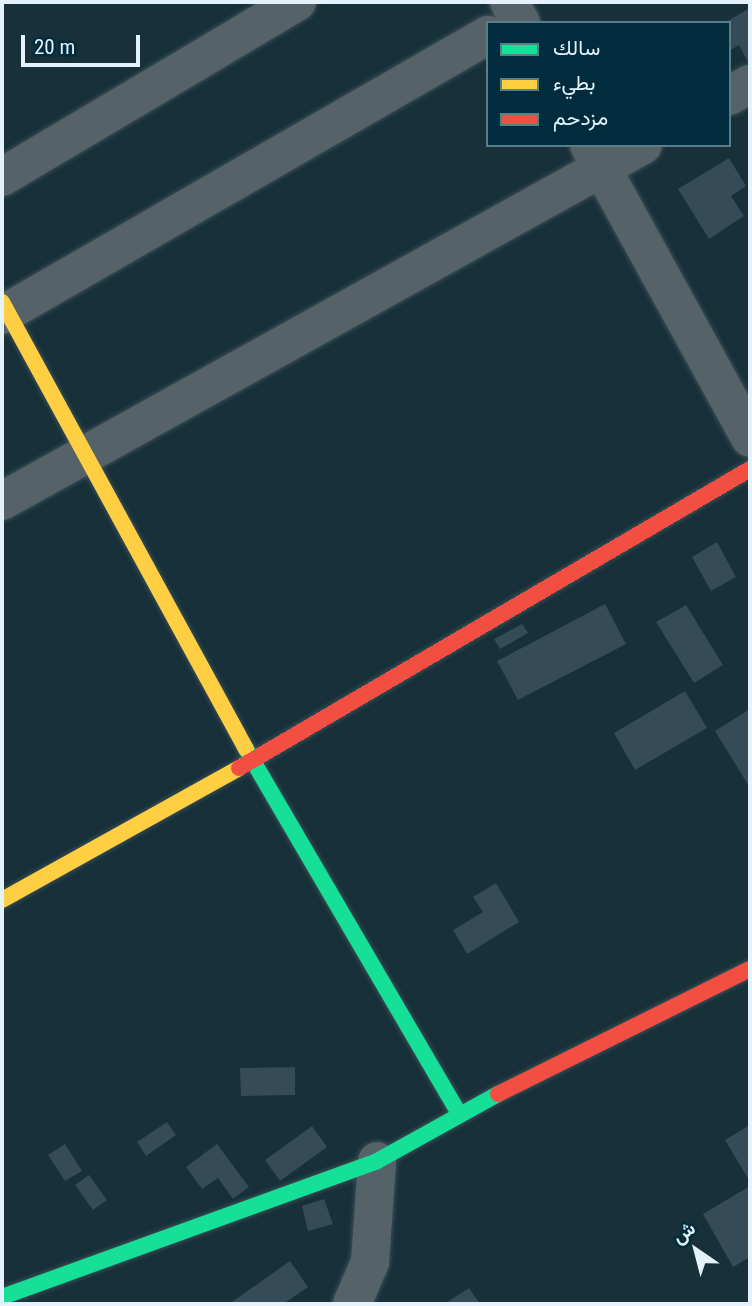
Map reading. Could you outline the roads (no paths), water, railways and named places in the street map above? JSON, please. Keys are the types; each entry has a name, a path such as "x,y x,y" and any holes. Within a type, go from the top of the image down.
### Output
{"street":[{"path":"2,177 297,2"},
{"path":"459,1114 252,761 4,310 486,33"},
{"path":"731,95 750,83"},
{"path":"2,502 595,157 635,147"},
{"path":"595,157 750,438"},
{"path":"2,900 252,761 750,469"},
{"path":"2,1297 377,1161 459,1114 750,969"},
{"path":"352,1304 370,1262 377,1161"}]}
